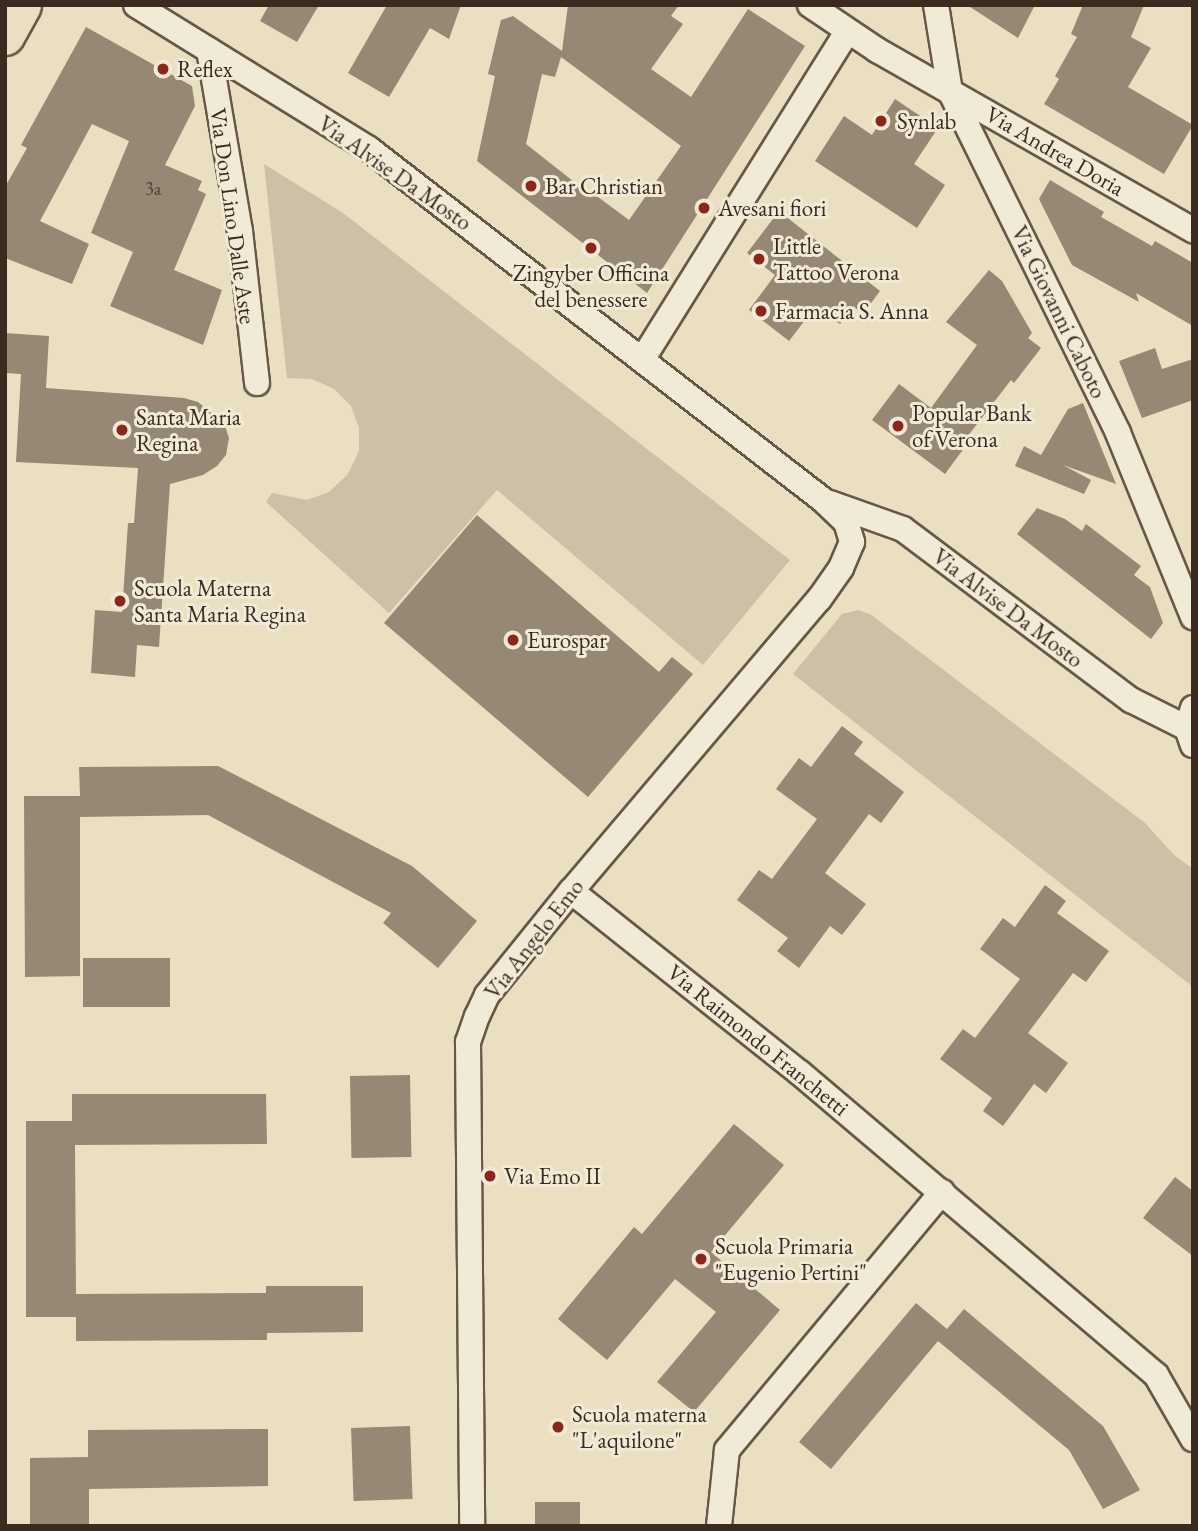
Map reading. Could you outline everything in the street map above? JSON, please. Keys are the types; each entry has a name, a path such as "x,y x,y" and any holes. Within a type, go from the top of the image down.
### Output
{"street":[{"name":"Via Alvise Da Mosto","path":"136,5 369,149 823,500 846,522 852,542 841,568"},
{"name":"Via Andrea Doria","path":"810,5 847,32 1193,230"},
{"name":"Via Giovanni Caboto","path":"936,5 950,91 1118,433 1193,617"},
{"path":"642,360 847,32"},
{"name":"Via Don Lino Dalle Aste","path":"209,50 240,231 257,383"},
{"name":"Via Alvise Da Mosto","path":"823,500 902,529 1130,700 1191,727"},
{"name":"Via Angelo Emo","path":"472,1526 468,1042 487,995 571,891 799,624 841,568"},
{"name":"Via Raimondo Franchetti","path":"571,891 800,1073 1156,1375 1193,1439"},
{"path":"733,1526 720,1515 727,1450 942,1192"}],"shaded area":[{"path":"264,164 343,213 790,560 703,665 497,490 389,613 266,502 272,493 307,500 329,492 348,474 359,451 359,428 351,406 334,389 312,379 287,378"},
{"path":"858,610 870,614 1145,823 1174,855 1193,869 1193,987 793,674 842,614"}],"building":[{"path":"269,5 319,5 297,42 260,21"},
{"path":"387,5 461,5 449,39 430,28 389,97 348,73"},
{"path":"568,5 679,5 671,16 683,24 651,69 691,97 748,9 805,46 647,293 477,161 495,76 488,74 501,20 513,16 562,51","holes":["561,57 681,146 629,220 594,194 592,196 526,144 542,74 555,77"]},
{"path":"967,5 1035,5 1018,38"},
{"path":"1083,5 1144,5 1131,37 1151,48 1128,87 1193,125 1164,174 1044,104 1059,79 1055,76 1077,37 1071,34"},
{"path":"86,27 192,86 195,106 165,165 202,181 198,190 206,194 174,270 222,290 203,345 110,306 133,252 91,233 129,141 92,124 40,221 89,244 72,284 5,258 5,187 27,148 21,145"},
{"path":"895,99 938,128 914,164 945,185 917,228 815,161 844,116 872,135"},
{"path":"1050,180 1104,212 1101,217 1152,246 1155,241 1193,263 1193,326 1136,293 1139,302 1072,265 1039,199"},
{"path":"779,211 880,291 863,314 853,306 840,324 816,306 789,341 749,310 775,275 747,253"},
{"path":"989,270 1002,281 1032,333 1028,338 1041,348 1014,383 1011,380 967,437 970,440 945,474 872,420 899,384 931,408 977,345 946,322"},
{"path":"5,333 49,336 46,388 184,398 198,402 224,423 229,438 226,455 217,466 203,475 170,484 159,647 137,645 135,677 91,673 95,610 122,612 128,523 134,523 138,468 16,462 21,374 5,373"},
{"path":"1155,348 1162,369 1193,359 1193,400 1142,418 1119,361"},
{"path":"1083,403 1116,484 1063,465 1091,480 1084,494 1015,466 1024,446 1041,455 1068,409"},
{"path":"1037,508 1065,519 1082,531 1086,524 1141,566 1134,575 1150,587 1163,623 1151,639 1017,534"},
{"name":"Eurospar","path":"477,515 659,672 672,657 693,674 588,797 384,623"},
{"path":"842,726 863,742 854,754 904,792 881,823 869,814 825,873 866,904 842,935 830,926 799,968 777,951 788,938 737,900 759,870 772,879 817,819 776,789 799,758 811,767"},
{"path":"218,766 412,866 477,921 438,968 383,923 391,913 208,815 80,817 80,976 25,977 24,796 80,796 79,767"},
{"path":"1045,885 1066,901 1057,913 1109,951 1086,982 1073,973 1028,1033 1068,1063 1046,1093 1034,1084 1003,1126 983,1111 992,1098 940,1059 963,1029 975,1038 1020,979 980,949 1003,918 1015,927"},
{"path":"83,958 170,958 170,1007 83,1007"},
{"path":"410,1075 411,1157 351,1158 350,1076"},
{"path":"72,1094 266,1094 267,1144 75,1145 76,1294 266,1293 266,1286 363,1286 363,1332 267,1333 267,1340 76,1341 76,1317 26,1317 26,1121 72,1121"},
{"path":"734,1124 784,1165 711,1252 780,1310 694,1412 657,1382 716,1312 675,1279 607,1360 558,1319 634,1227 642,1234"},
{"path":"1175,1177 1193,1191 1193,1256 1143,1218"},
{"path":"916,1303 947,1329 964,1309 1103,1426 1140,1490 1103,1509 1069,1450 938,1341 831,1469 799,1442"},
{"path":"410,1426 413,1499 354,1501 351,1428"},
{"path":"268,1429 268,1486 89,1489 89,1526 30,1526 30,1458 88,1457 88,1430"},
{"path":"535,1502 580,1502 580,1526 535,1526"}],"place":[{"name":"Reflex","path":"163,69"},
{"name":"Synlab","path":"881,121"},
{"name":"Bar Christian","path":"531,186"},
{"name":"Avesani fiori","path":"704,208"},
{"name":"Zingyber Officina del benessere","path":"591,248"},
{"name":"Little Tattoo Verona","path":"759,259"},
{"name":"Farmacia S. Anna","path":"761,311"},
{"name":"Popular Bank of Verona","path":"898,426"},
{"name":"Santa Maria Regina","path":"122,430"},
{"name":"Scuola Materna Santa Maria Regina","path":"120,601"},
{"name":"Eurospar","path":"513,640"},
{"name":"Via Emo II","path":"490,1176"},
{"name":"Scuola Primaria \"Eugenio Pertini\"","path":"701,1259"},
{"name":"Scuola materna \"L'aquilone\"","path":"558,1427"}]}
